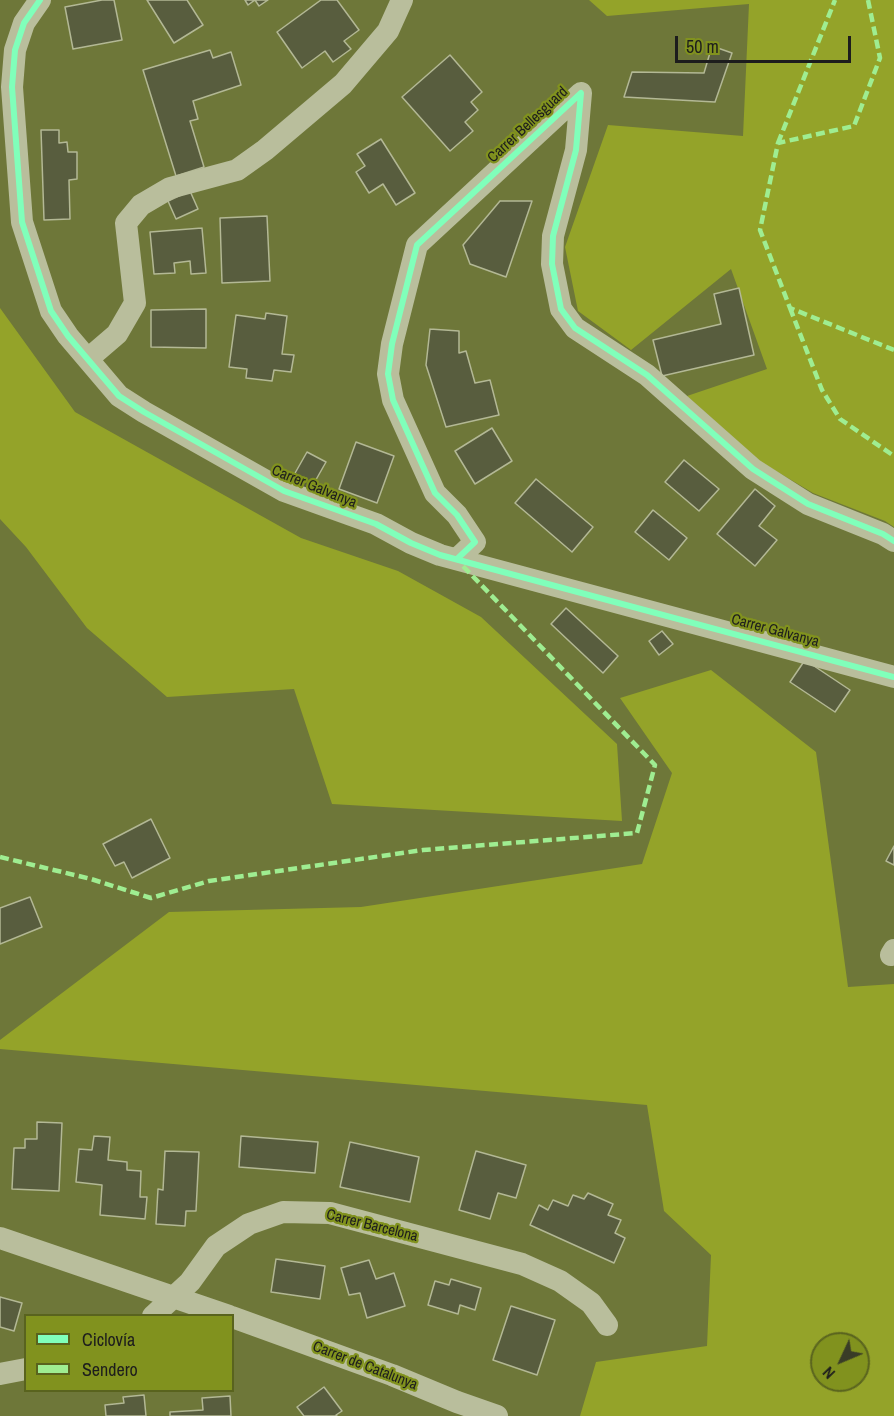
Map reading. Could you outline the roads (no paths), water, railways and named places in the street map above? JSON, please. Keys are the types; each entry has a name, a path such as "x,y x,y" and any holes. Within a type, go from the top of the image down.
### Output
{"street":[{"name":"Carrer Galvanya","path":"40,0 24,23 15,50 12,87 22,222 51,311 68,336 120,396 284,491 376,524 440,555 894,677"},
{"path":"89,358 117,334 135,303 126,224 141,205 170,188 237,170 265,150 343,84 388,31 402,0"},
{"name":"Carrer Bellesguard","path":"457,559 475,542 457,515 435,493 393,400 388,374 392,344 417,245 581,93 576,150 553,236 552,264 561,309 575,328 647,375 753,469 808,504 883,534 894,541"},
{"name":"Carrer Barcelona","path":"155,1314 190,1282 216,1246 249,1224 283,1212 330,1213 522,1264 560,1281 591,1304 607,1325"},
{"name":"Carrer de Catalunya","path":"0,1239 226,1314"},
{"name":"Carrer de Catalunya","path":"234,1317 497,1416"},
{"path":"0,1374 24,1369"}]}
